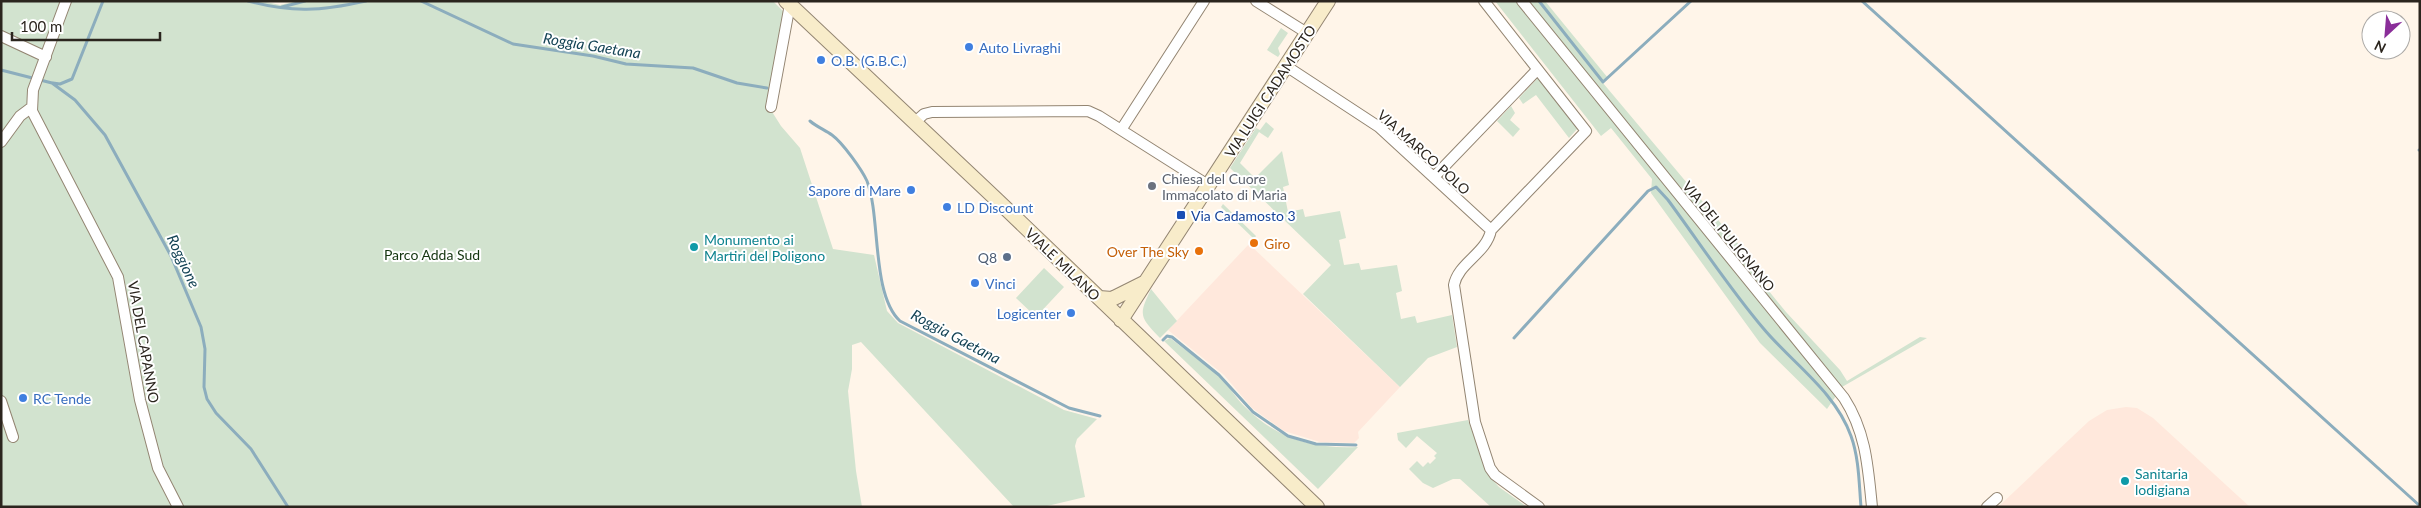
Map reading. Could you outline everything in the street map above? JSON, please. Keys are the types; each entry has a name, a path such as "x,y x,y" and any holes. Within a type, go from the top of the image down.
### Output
{"street":[{"path":"1,142 20,116 32,107 35,85 66,1"},
{"path":"1121,130 1204,1"},
{"path":"1256,1 1307,33"},
{"name":"VIA LUIGI CADAMOSTO","path":"1121,320 1328,1"},
{"path":"1484,1 1586,131 1491,230 1487,242 1460,272 1454,285 1473,414 1492,472 1539,507"},
{"name":"VIA DEL PULIGNANO","path":"1522,1 1844,398 1854,414 1865,447 1872,507"},
{"path":"771,107 788,3"},
{"name":"VIALE MILANO","path":"788,3 1317,507"},
{"path":"1,36 46,57"},
{"name":"VIA MARCO POLO","path":"1286,66 1379,127 1491,230"},
{"path":"1434,177 1537,70"},
{"name":"VIA DEL CAPANNO","path":"32,107 35,119 118,277 140,400 158,468 178,507"},
{"path":"915,122 924,114 932,112 1082,110 1098,116 1208,185"},
{"name":"VIA LUIGI CADAMOSTO","path":"1099,298 1112,299 1146,281"},
{"path":"1,400 13,437"},
{"path":"1987,507 1997,498"}],"shaded area":[{"path":"1249,244 1400,387 1358,432 1359,438 1354,443 1320,442 1284,431 1252,408 1224,375 1168,330"},
{"path":"2126,407 2137,408 2153,418 2250,507 1998,507 2089,421 2107,410"}],"green space":[{"name":"Parco Adda Sud","path":"1,1 262,1 280,5 297,1 773,1 786,14 769,107 781,126 800,148 833,249 874,255 887,311 898,323 1064,410 1097,419 1077,439 1075,446 1085,497 1043,507 1014,507 861,342 852,345 852,369 848,391 856,471 862,507 1,507"},
{"path":"1495,1 1545,1 1608,78 1603,83 1740,246 1768,290 1786,312 1840,370 1847,381 1920,337 1927,338 1842,387 1827,409 1760,343 1651,193 1652,179 1611,128 1601,136"},
{"path":"1281,28 1288,33 1278,48 1280,54 1278,57 1267,50"},
{"path":"1537,79 1540,79 1578,128 1569,138 1536,95 1523,104 1519,98"},
{"path":"1511,106 1515,113 1510,120 1520,129 1513,137 1497,121"},
{"path":"1266,122 1274,129 1268,138 1259,132 1240,163 1255,178 1282,151 1289,185 1283,187 1288,212 1303,209 1305,217 1340,211 1346,238 1339,240 1344,265 1359,263 1361,270 1397,265 1402,291 1396,293 1401,319 1415,316 1417,323 1452,315 1457,347 1428,358 1400,387 1303,294 1331,265 1230,168 1256,128 1260,130"},
{"path":"1223,204 1256,236 1254,239 1221,207"},
{"path":"1044,268 1064,287 1036,317 1016,298"},
{"path":"1151,289 1177,321 1160,338 1148,325 1143,316 1144,305"},
{"path":"1170,338 1218,375 1243,405 1256,417 1282,434 1310,444 1358,447 1318,489 1164,341"},
{"path":"1468,420 1489,476 1499,487 1527,507 1491,507 1460,479 1453,479 1433,488 1423,483 1409,469 1417,461 1423,467 1428,462 1430,464 1436,458 1434,456 1437,453 1417,436 1406,448 1398,440 1397,433"}],"waterway":[{"name":"Roggia Gaetana","path":"53,83 60,84 72,79 103,1"},
{"name":"Roggia Gaetana","path":"248,1 293,9 320,9 366,1"},
{"path":"282,7 305,1"},
{"name":"Roggia Gaetana","path":"421,1 513,44 593,56 626,64 693,68 737,83 767,88"},
{"path":"1539,1 1603,82 1691,1"},
{"path":"1862,1 2420,506"},
{"name":"Roggione","path":"1,70 52,83 75,100 105,135 171,256 201,327 205,349 204,387 207,399 216,413 251,449 288,507"},
{"name":"Roggia Gaetana","path":"810,121 832,135 841,144 857,164 867,181 874,214 878,254 885,293 891,309 900,321 1069,408 1100,416"},
{"path":"1514,338 1648,191 1656,187 1668,200 1750,313 1835,405 1844,420 1854,444 1861,507"},
{"name":"Roggia Gaetana","path":"1163,340 1167,336 1172,337 1219,375 1253,412 1288,436 1316,444 1356,445"}],"place":[{"name":"Auto Livraghi","path":"969,47"},
{"name":"O.B. (G.B.C.)","path":"821,60"},
{"name":"Chiesa del Cuore Immacolato di Maria","path":"1152,186"},
{"name":"Sapore di Mare","path":"911,190"},
{"name":"LD Discount","path":"947,207"},
{"name":"Via Cadamosto 3","path":"1181,215"},
{"name":"Giro","path":"1254,243"},
{"name":"Monumento ai Martiri del Poligono","path":"694,247"},
{"name":"Over The Sky","path":"1199,251"},
{"name":"Q8","path":"1007,257"},
{"name":"Vinci","path":"975,283"},
{"name":"Logicenter","path":"1071,313"},
{"name":"RC Tende","path":"23,398"},
{"name":"Sanitaria lodigiana","path":"2125,481"}]}
